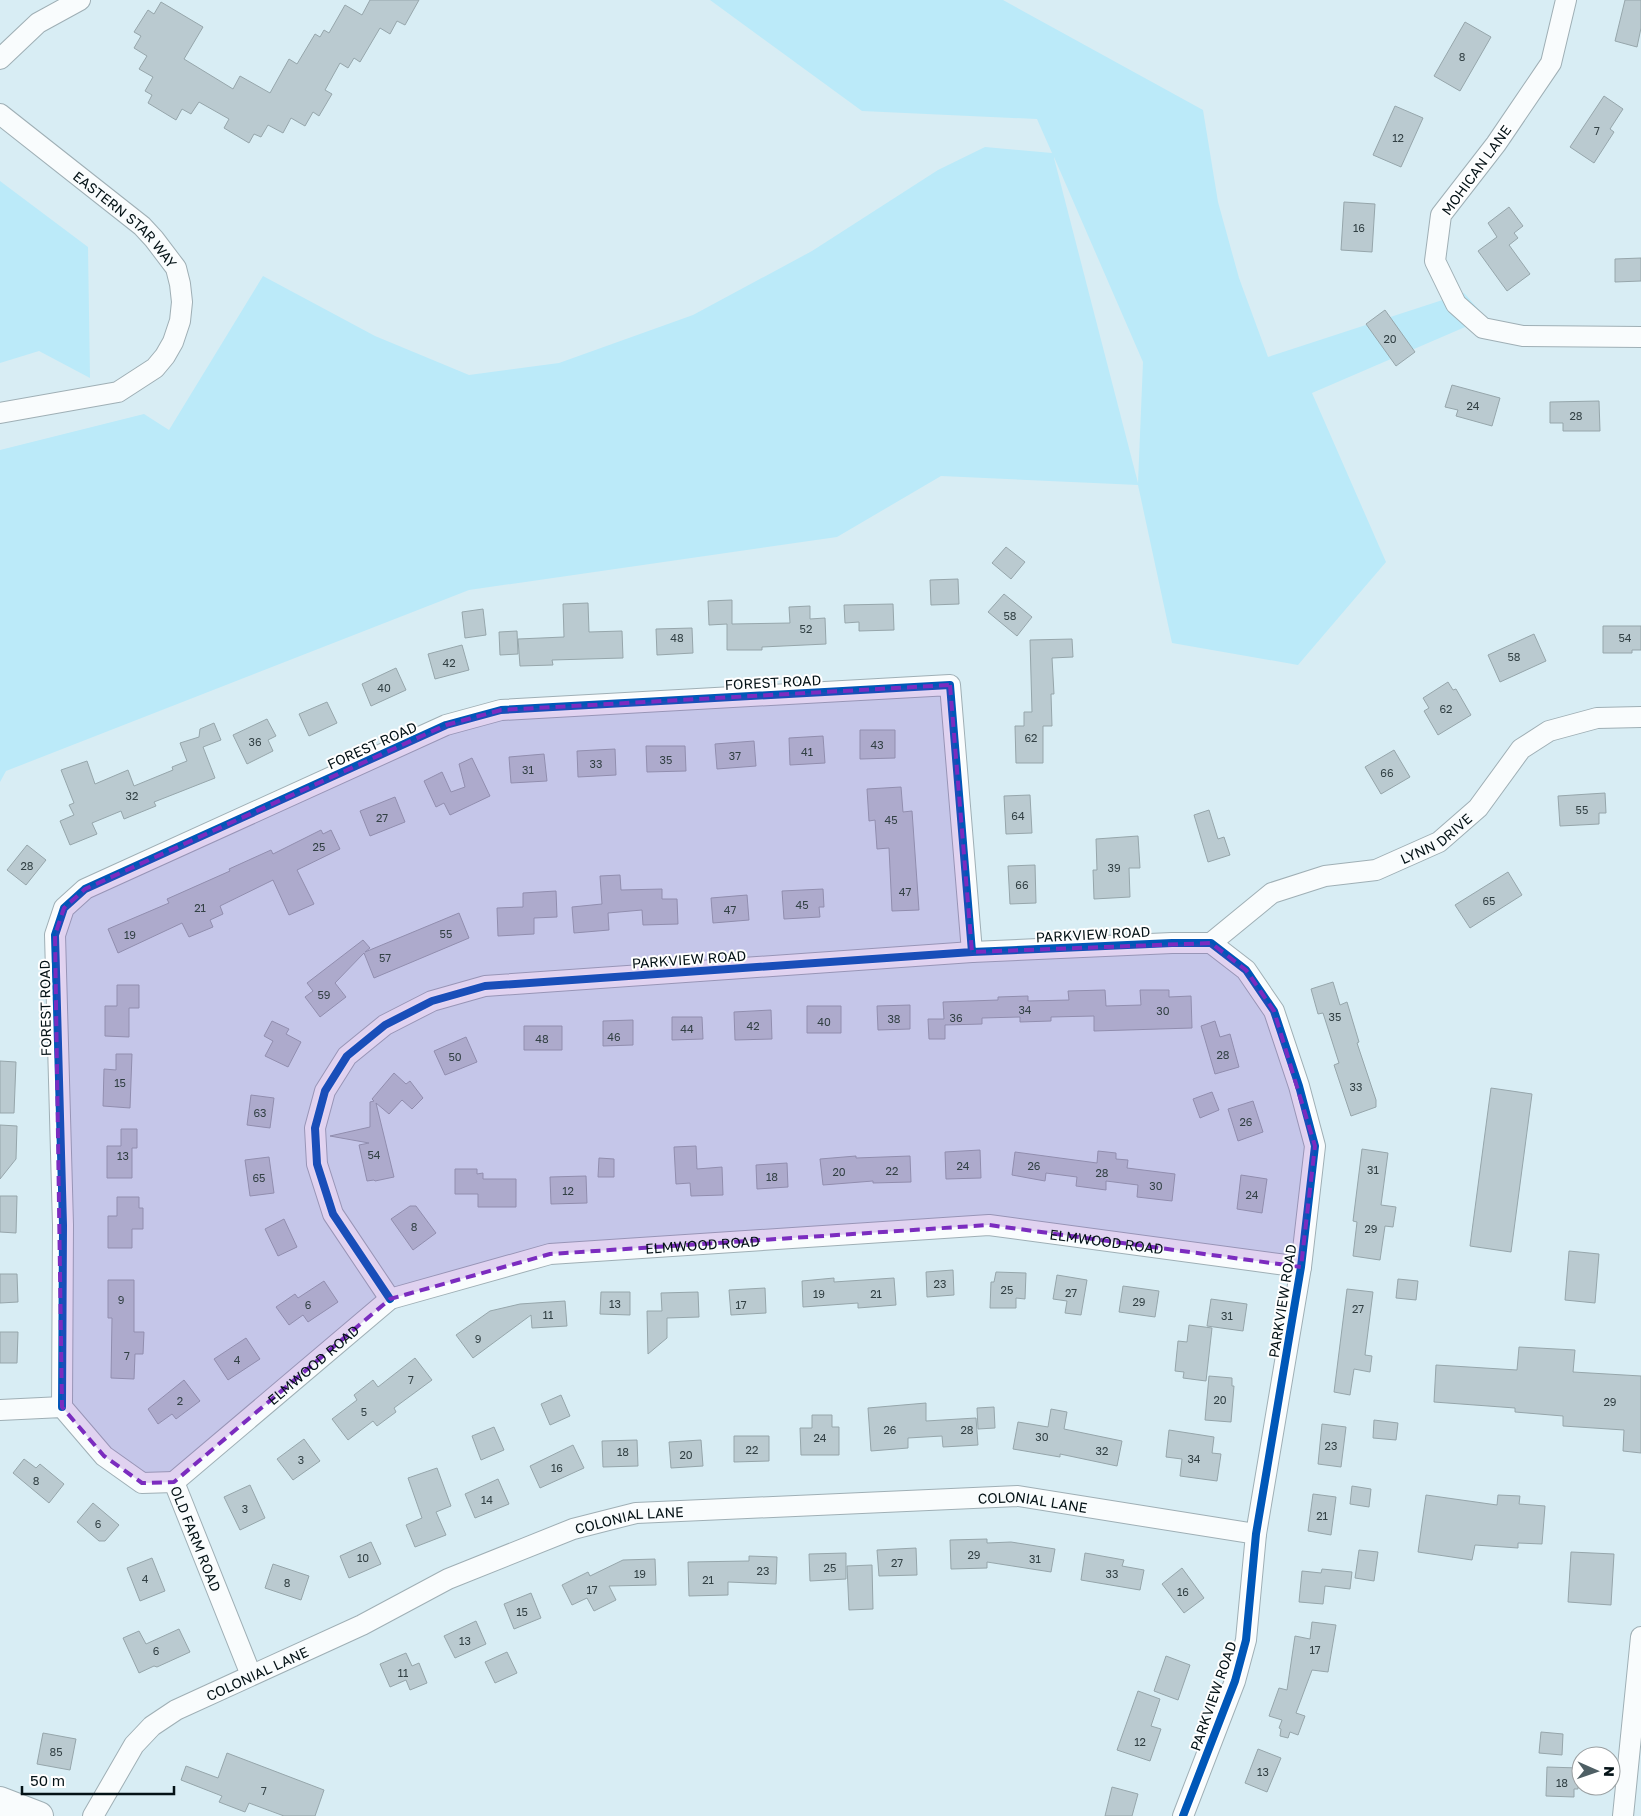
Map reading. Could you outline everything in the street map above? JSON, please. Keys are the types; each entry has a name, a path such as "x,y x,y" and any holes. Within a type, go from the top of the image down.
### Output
{"main road":[{"path":"0,1801 39,1816"}],"street":[{"path":"0,59 38,23 80,0"},
{"name":"MOHICAN LANE","path":"1566,0 1551,64 1496,144 1441,215 1435,261 1456,304 1483,328 1523,336 1641,337"},
{"name":"EASTERN STAR WAY","path":"0,114 142,226 176,268 182,302 180,321 173,342 165,356 155,368 118,392 0,413"},
{"name":"FOREST ROAD","path":"62,1407 63,1225 55,935 64,908 85,889 446,725 501,710 950,685 972,952"},
{"name":"LYNN DRIVE","path":"1211,943 1272,893 1325,876 1376,870 1439,842 1478,808 1521,749 1549,731 1598,718 1641,717"},
{"name":"PARKVIEW ROAD","path":"390,1299 333,1214 317,1164 315,1128 325,1091 347,1056 385,1025 432,1001 485,986 972,952 1211,943 1246,970 1274,1011 1299,1086 1315,1146 1301,1267 1256,1534 1246,1640 1235,1681 1183,1816"},
{"name":"ELMWOOD ROAD","path":"174,1482 390,1299 550,1254 989,1225 1301,1267"},
{"path":"0,1410 62,1407"},
{"name":"OLD FARM ROAD","path":"62,1407 104,1456 142,1483 174,1482 250,1675"},
{"name":"COLONIAL LANE","path":"93,1816 134,1745 152,1726 176,1710 362,1625 448,1579 573,1529 636,1513 1018,1496 1256,1534"},
{"path":"1623,1816 1641,1637"}],"highlighted area":[{"path":"950,685 972,952 1211,943 1246,970 1274,1011 1315,1146 1301,1267 989,1225 550,1254 390,1299 174,1482 142,1483 104,1456 62,1407 55,935 64,908 85,889 446,725 501,710"}],"shaded area":[{"path":"710,0 1003,0 1203,110 1218,202 1239,278 1268,357 1464,293 1486,318 1312,393 1386,562 1298,665 1172,643 1138,485 941,476 837,537 469,590 6,771 0,782 0,450 144,414 169,430 263,276 375,336 469,375 559,363 693,315 812,251 938,170 985,147 1052,153 1037,119 862,111","holes":["1054,157 1143,362 1138,483"]},
{"path":"0,181 88,247 90,378 39,351 0,363"}],"building":[{"path":"370,0 419,0 405,25 397,21 390,34 380,28 360,62 354,58 348,68 340,63 325,90 332,94 319,116 313,112 305,126 291,118 283,133 268,125 261,137 254,134 249,143 224,128 229,119 199,102 191,114 182,109 176,120 148,103 152,95 145,91 153,77 139,69 147,56 134,48 141,36 134,32 148,10 154,14 161,2 203,27 184,59 233,89 240,76 270,93 289,59 297,64 315,34 320,37 324,30 329,33 345,5 362,15"},
{"path":"1625,0 1641,0 1641,28 1637,47 1615,41"},
{"path":"1465,22 1491,37 1460,91 1434,76"},
{"path":"1604,96 1623,109 1610,129 1614,132 1594,163 1570,147"},
{"path":"1395,106 1423,118 1401,167 1373,155"},
{"path":"1344,202 1375,204 1372,252 1341,250"},
{"path":"1509,207 1523,226 1514,233 1518,238 1509,245 1530,274 1507,291 1478,251 1497,237 1488,223"},
{"path":"1641,258 1641,281 1615,282 1615,259"},
{"path":"1385,310 1415,352 1396,366 1366,324"},
{"path":"1452,385 1500,398 1492,426 1456,416 1458,410 1445,407"},
{"path":"1599,401 1600,431 1563,431 1563,423 1550,423 1550,402"},
{"path":"1006,547 1025,562 1011,579 992,563"},
{"path":"958,579 959,604 931,605 930,580"},
{"path":"1004,594 1032,617 1017,636 988,612"},
{"path":"732,600 732,624 790,623 789,607 810,606 810,619 825,618 826,644 762,647 762,650 727,650 727,624 709,625 708,601"},
{"path":"588,603 589,632 622,631 623,658 552,660 553,665 520,666 518,639 564,637 563,604"},
{"path":"893,604 894,630 859,631 859,622 845,623 844,605"},
{"path":"483,609 486,635 465,638 462,612"},
{"path":"1603,626 1641,626 1641,650 1632,650 1632,653 1603,653"},
{"path":"692,628 693,653 657,655 656,629"},
{"path":"517,631 518,654 500,655 499,632"},
{"path":"1534,634 1546,661 1500,682 1488,655"},
{"path":"1072,639 1073,657 1052,658 1054,694 1051,694 1052,726 1043,726 1043,763 1016,763 1015,726 1024,726 1024,712 1032,712 1030,640"},
{"path":"462,645 469,670 435,679 428,654"},
{"path":"396,668 406,690 371,706 362,684"},
{"path":"1448,682 1453,690 1456,689 1471,715 1438,735 1424,711 1429,708 1423,698"},
{"path":"327,702 337,723 309,736 299,714"},
{"path":"267,719 276,736 268,740 273,751 247,764 233,735"},
{"path":"214,723 221,740 203,747 215,778 154,802 156,806 124,819 121,811 92,823 97,834 70,845 60,821 74,815 69,805 74,803 61,770 87,761 95,784 128,770 134,786 173,770 172,767 187,761 180,743 199,737 200,729"},
{"path":"860,730 895,730 895,758 860,759"},
{"path":"823,736 825,763 790,765 789,738"},
{"path":"754,741 756,766 717,769 715,744"},
{"path":"646,746 685,746 686,771 647,772"},
{"path":"615,749 616,775 578,777 577,751"},
{"path":"1394,750 1410,777 1381,794 1365,767"},
{"path":"544,754 547,781 511,783 509,757"},
{"path":"472,758 490,796 450,815 444,803 436,807 424,781 442,772 451,792 465,787 459,764"},
{"path":"901,787 903,812 912,811 919,910 892,911 889,848 877,849 875,820 869,821 867,789"},
{"path":"1605,793 1606,813 1599,813 1599,824 1560,826 1558,796"},
{"path":"1030,795 1032,833 1006,834 1004,796"},
{"path":"395,797 405,822 370,836 360,811"},
{"path":"1209,810 1218,839 1224,837 1230,855 1208,862 1194,815"},
{"path":"321,830 323,834 331,830 340,849 297,870 314,904 289,915 273,880 220,906 223,914 210,920 213,927 189,937 182,923 118,953 108,929 169,903 167,899 230,871 229,869 271,850 273,854"},
{"path":"1138,836 1140,868 1129,868 1130,897 1094,899 1093,870 1097,870 1096,839"},
{"path":"27,845 46,860 26,885 7,870"},
{"path":"1035,865 1036,903 1010,904 1008,866"},
{"path":"1508,872 1522,895 1470,928 1455,905"},
{"path":"620,875 621,890 662,889 662,899 677,899 678,924 643,925 642,910 608,913 609,930 574,933 572,907 602,904 600,876"},
{"path":"823,889 824,907 819,907 820,917 784,919 782,891"},
{"path":"556,891 557,917 534,918 534,934 498,936 497,908 523,907 523,893"},
{"path":"747,895 749,920 713,923 711,898"},
{"path":"459,913 469,938 374,978 364,953 335,983 346,997 320,1017 305,997 313,991 307,983 363,940 370,948 365,952"},
{"path":"1333,982 1340,1005 1347,1002 1359,1042 1357,1043 1376,1100 1376,1107 1351,1116 1334,1065 1339,1063 1323,1013 1318,1014 1311,989"},
{"path":"117,985 139,985 139,1008 129,1008 129,1037 105,1036 105,1006 117,1006"},
{"path":"1105,990 1106,1006 1141,1005 1140,990 1169,990 1169,997 1191,996 1192,1028 1094,1031 1094,1016 1051,1017 1051,1021 1020,1022 1020,1017 982,1018 982,1024 945,1025 945,1039 929,1039 928,1019 944,1019 943,1002 998,1000 998,997 1028,996 1028,1001 1069,1000 1068,991"},
{"path":"910,1005 910,1029 878,1030 877,1006"},
{"path":"807,1006 841,1006 841,1033 807,1033"},
{"path":"771,1010 772,1039 735,1040 734,1012"},
{"path":"672,1017 702,1017 703,1039 672,1040"},
{"path":"633,1020 633,1045 603,1046 603,1021"},
{"path":"272,1021 289,1029 286,1034 301,1042 288,1067 265,1056 273,1041 264,1036"},
{"path":"1215,1021 1220,1037 1230,1034 1239,1067 1215,1074 1201,1026"},
{"path":"524,1026 562,1026 562,1050 524,1050"},
{"path":"466,1037 477,1062 445,1075 434,1051"},
{"path":"116,1054 132,1054 130,1108 103,1106 104,1069 116,1070"},
{"path":"0,1061 16,1062 14,1113 0,1113"},
{"path":"394,1073 406,1084 410,1081 423,1098 412,1109 402,1100 389,1114 376,1103 394,1177 367,1181 359,1145 369,1143 330,1136 370,1127 370,1102 374,1101 372,1099"},
{"path":"1491,1088 1532,1094 1511,1252 1470,1246"},
{"path":"1212,1092 1219,1110 1200,1118 1193,1099"},
{"path":"251,1095 274,1098 270,1128 247,1125"},
{"path":"1253,1101 1263,1132 1238,1141 1228,1109"},
{"path":"0,1125 17,1126 16,1159 0,1179"},
{"path":"121,1129 137,1129 137,1148 132,1148 132,1178 107,1178 107,1146 121,1146"},
{"path":"696,1146 697,1169 722,1167 723,1195 691,1196 690,1183 676,1184 674,1147"},
{"path":"1362,1149 1388,1153 1381,1205 1396,1207 1393,1227 1385,1226 1380,1260 1353,1256 1357,1222 1353,1221"},
{"path":"980,1150 981,1178 946,1179 945,1152"},
{"path":"1098,1151 1116,1153 1116,1159 1128,1160 1127,1168 1175,1174 1172,1201 1137,1197 1138,1185 1106,1181 1106,1190 1076,1186 1077,1177 1046,1173 1045,1181 1012,1175 1015,1152 1097,1163"},
{"path":"856,1156 856,1158 910,1156 911,1182 873,1183 873,1181 823,1185 820,1159"},
{"path":"269,1157 274,1193 250,1196 245,1160"},
{"path":"599,1158 614,1159 614,1177 598,1177"},
{"path":"787,1163 788,1187 757,1189 756,1165"},
{"path":"455,1169 477,1169 477,1174 483,1173 483,1179 516,1179 516,1207 478,1207 478,1194 455,1194"},
{"path":"1241,1175 1267,1179 1262,1213 1237,1209"},
{"path":"586,1176 587,1203 551,1204 550,1177"},
{"path":"0,1196 17,1196 16,1233 0,1232"},
{"path":"117,1197 139,1197 139,1208 143,1208 143,1229 132,1229 132,1248 108,1248 108,1216 117,1216"},
{"path":"410,1206 416,1206 436,1233 413,1250 391,1219"},
{"path":"284,1219 297,1247 278,1256 265,1229"},
{"path":"1569,1251 1599,1254 1595,1303 1565,1300"},
{"path":"953,1270 954,1295 927,1297 926,1272"},
{"path":"996,1272 1026,1273 1025,1299 1016,1298 1016,1308 990,1308 991,1282 994,1282"},
{"path":"0,1274 17,1274 18,1302 0,1303"},
{"path":"1057,1275 1087,1280 1081,1315 1065,1313 1067,1301 1053,1299"},
{"path":"834,1278 834,1282 894,1278 896,1305 858,1308 858,1303 803,1307 802,1281"},
{"path":"1398,1279 1418,1281 1416,1300 1396,1298"},
{"path":"108,1280 134,1280 134,1332 144,1332 143,1354 135,1354 134,1379 111,1378 112,1318 108,1318"},
{"path":"324,1281 338,1302 308,1322 303,1315 289,1325 276,1307 295,1294 298,1298"},
{"path":"1123,1286 1159,1291 1155,1317 1119,1312"},
{"path":"765,1288 766,1313 731,1315 729,1290"},
{"path":"1347,1289 1373,1292 1365,1355 1372,1356 1370,1372 1354,1369 1350,1395 1334,1392"},
{"path":"601,1292 630,1292 630,1315 600,1314"},
{"path":"698,1292 699,1317 667,1318 667,1338 648,1354 647,1311 662,1311 661,1293"},
{"path":"1211,1299 1247,1304 1243,1331 1207,1326"},
{"path":"565,1301 567,1326 532,1328 531,1315 473,1358 456,1335 490,1311 520,1304"},
{"path":"1189,1325 1212,1328 1206,1381 1183,1378 1184,1372 1175,1371 1178,1341 1187,1342"},
{"path":"0,1332 18,1332 17,1363 0,1363"},
{"path":"246,1338 260,1359 228,1380 214,1359"},
{"path":"1519,1347 1575,1350 1573,1372 1641,1376 1641,1453 1623,1451 1624,1430 1563,1426 1563,1416 1515,1412 1515,1408 1434,1402 1436,1365 1517,1370"},
{"path":"415,1358 432,1380 394,1408 396,1412 377,1426 373,1421 348,1440 332,1419 357,1400 354,1395 373,1380 378,1387"},
{"path":"1209,1376 1232,1378 1232,1386 1234,1386 1231,1422 1205,1420"},
{"path":"184,1380 200,1401 176,1419 172,1414 158,1424 148,1409"},
{"path":"561,1395 570,1416 550,1425 541,1404"},
{"path":"926,1403 926,1421 976,1418 978,1445 943,1447 942,1436 908,1438 908,1448 871,1451 868,1408"},
{"path":"994,1407 995,1428 978,1429 977,1408"},
{"path":"1051,1409 1067,1412 1064,1429 1122,1441 1117,1466 1060,1454 1060,1457 1013,1449 1018,1422 1048,1427"},
{"path":"812,1415 832,1415 832,1427 839,1427 839,1455 801,1455 800,1428 812,1428"},
{"path":"1374,1420 1398,1423 1396,1440 1373,1438"},
{"path":"1322,1424 1346,1427 1341,1467 1318,1464"},
{"path":"494,1427 504,1450 481,1460 472,1436"},
{"path":"1169,1430 1214,1437 1212,1453 1221,1454 1217,1481 1180,1476 1182,1459 1166,1457"},
{"path":"734,1436 769,1436 769,1461 734,1462"},
{"path":"304,1439 320,1461 293,1480 277,1459"},
{"path":"637,1440 638,1466 603,1467 602,1441"},
{"path":"701,1440 703,1466 671,1468 669,1442"},
{"path":"573,1445 584,1468 540,1488 530,1466"},
{"path":"24,1459 36,1468 40,1464 64,1484 49,1503 13,1473"},
{"path":"437,1468 451,1506 436,1512 446,1535 415,1547 406,1525 422,1518 408,1478"},
{"path":"498,1479 509,1504 475,1518 465,1494"},
{"path":"250,1485 265,1518 240,1530 224,1497"},
{"path":"1352,1486 1371,1489 1369,1507 1350,1504"},
{"path":"1313,1494 1336,1497 1331,1535 1308,1531"},
{"path":"1426,1495 1497,1505 1498,1495 1520,1496 1519,1504 1545,1506 1542,1544 1518,1543 1518,1548 1475,1545 1472,1560 1418,1552"},
{"path":"93,1503 119,1525 105,1541 99,1541 77,1522"},
{"path":"987,1539 987,1543 1011,1542 1055,1549 1051,1572 987,1562 987,1568 951,1569 950,1540"},
{"path":"371,1542 381,1564 349,1578 340,1556"},
{"path":"916,1548 917,1575 879,1576 877,1550"},
{"path":"1359,1550 1378,1552 1374,1581 1355,1578"},
{"path":"1571,1552 1614,1554 1611,1605 1568,1602"},
{"path":"846,1553 846,1579 810,1581 809,1554"},
{"path":"1085,1553 1124,1560 1122,1566 1144,1570 1140,1590 1081,1580"},
{"path":"749,1556 777,1557 776,1584 728,1582 728,1595 689,1596 688,1562 749,1561"},
{"path":"152,1558 165,1591 140,1601 127,1568"},
{"path":"655,1559 656,1585 609,1586 616,1600 594,1611 587,1598 572,1605 562,1585 588,1572 590,1576 623,1560"},
{"path":"273,1564 309,1576 301,1600 265,1588"},
{"path":"872,1565 873,1609 849,1610 847,1566"},
{"path":"1182,1568 1204,1598 1184,1613 1162,1584"},
{"path":"1322,1569 1352,1572 1350,1589 1325,1586 1323,1604 1299,1602 1302,1571 1321,1573"},
{"path":"531,1593 541,1618 514,1629 504,1604"},
{"path":"476,1621 486,1644 455,1658 444,1636"},
{"path":"1312,1622 1336,1625 1328,1672 1312,1670 1296,1713 1305,1716 1298,1735 1290,1732 1288,1738 1280,1736 1281,1729 1279,1728 1282,1720 1269,1716 1279,1688 1287,1690 1295,1636 1310,1639"},
{"path":"179,1629 190,1652 139,1673 123,1638 139,1631 146,1644"},
{"path":"507,1652 517,1673 495,1683 485,1662"},
{"path":"406,1653 412,1666 419,1663 427,1683 410,1690 406,1680 390,1687 380,1664"},
{"path":"1166,1656 1190,1665 1178,1700 1154,1691"},
{"path":"1138,1691 1160,1699 1151,1726 1161,1729 1150,1761 1117,1750"},
{"path":"1541,1732 1563,1734 1562,1755 1539,1753"},
{"path":"43,1733 76,1739 70,1770 37,1764"},
{"path":"1258,1749 1281,1758 1267,1792 1245,1783"},
{"path":"227,1753 324,1790 315,1816 284,1816 249,1803 245,1812 219,1802 222,1796 181,1780 186,1766 218,1778"},
{"path":"1547,1767 1571,1768 1571,1796 1574,1797 1546,1796"},
{"path":"1112,1787 1138,1794 1132,1816 1105,1816"}],"cycle path":[{"path":"62,1407 63,1225 55,935 64,908 85,889 446,725 501,710 950,685 972,952"},
{"path":"390,1299 333,1214 317,1164 315,1128 325,1091 347,1056 385,1025 432,1001 485,986 972,952 1211,943 1246,970 1274,1011 1299,1086 1315,1146 1301,1267 1256,1534 1246,1640 1235,1681 1183,1816"}]}
